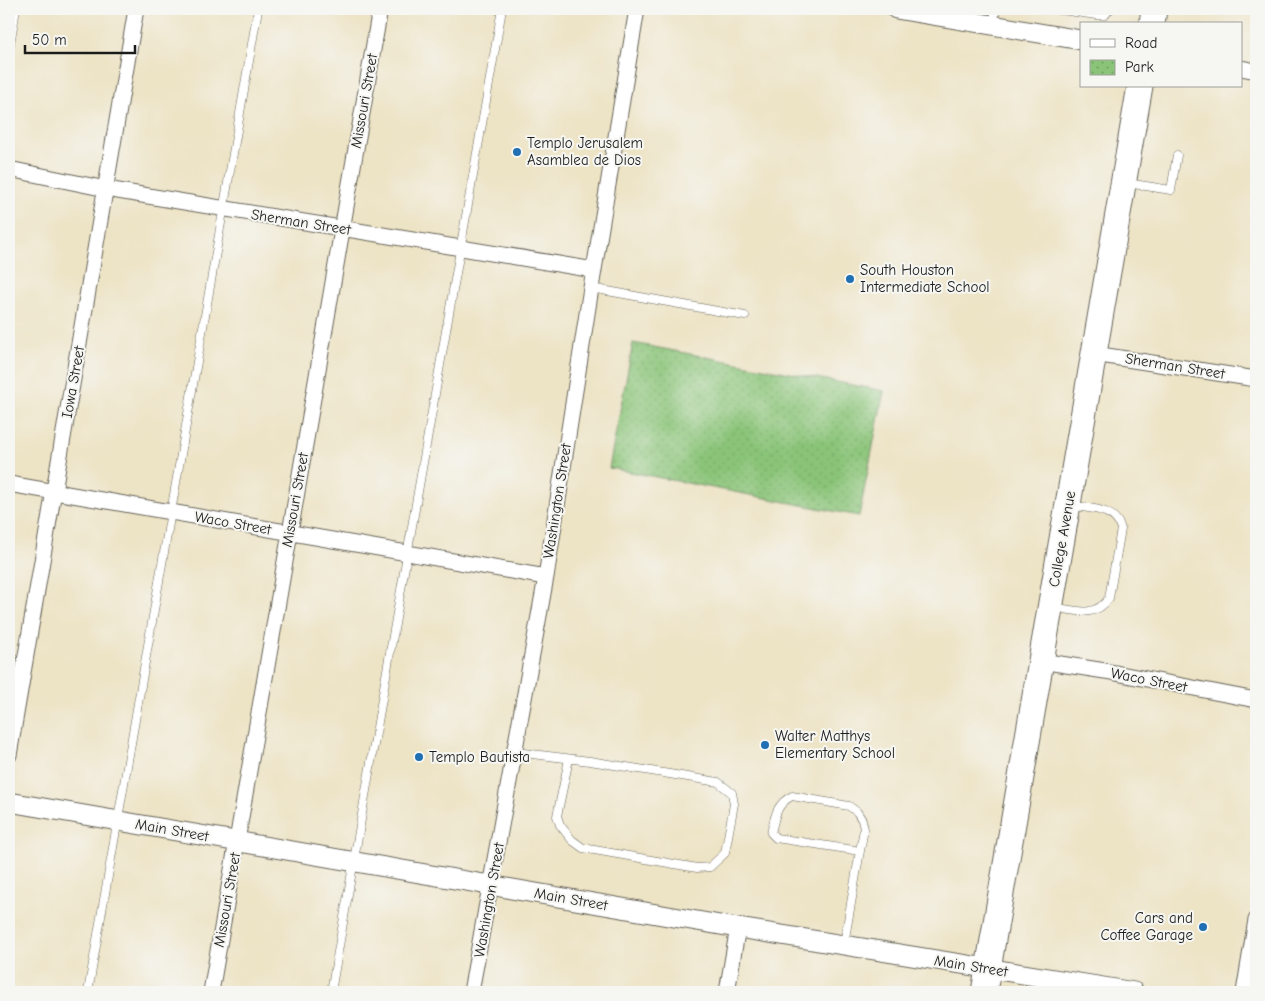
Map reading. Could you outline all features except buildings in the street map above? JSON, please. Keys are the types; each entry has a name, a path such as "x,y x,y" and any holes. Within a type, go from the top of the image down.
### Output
{"main road":[{"path":"1152,22 1154,9"},
{"name":"College Avenue","path":"986,981 1140,88"}],"street":[{"name":"Iowa Street","path":"9,755 136,9"},
{"name":"Missouri Street","path":"211,992 380,9"},
{"name":"Washington Street","path":"471,992 492,885 546,578 591,288 638,9"},
{"path":"899,9 995,17 1080,40"},
{"path":"1242,68 1256,71"},
{"name":"Sherman Street","path":"9,169 106,189 594,270"},
{"name":"Sherman Street","path":"1094,354 1256,379"},
{"name":"Waco Street","path":"9,484 546,578"},
{"name":"Waco Street","path":"1041,661 1105,671 1256,700"},
{"name":"Main Street","path":"9,802 844,944 986,981 1134,992"},
{"path":"1244,992 1256,920"},
{"path":"727,992 738,927"}],"lane":[{"path":"9,50 16,9"},
{"path":"88,992 258,9"},
{"path":"332,992 502,9"},
{"path":"1053,9 1097,15 1105,14 1110,9"},
{"path":"1124,183 1171,190 1177,155"},
{"path":"591,288 745,316"},
{"path":"1050,607 1087,612 1098,609 1109,598 1118,548 1121,529 1118,519 1109,513 1068,505"},
{"path":"515,752 569,759 718,782 732,793 734,804 726,853 710,867 697,868 583,848 565,833 557,816 569,759"},
{"path":"844,944 864,829 862,820 857,812 849,806 792,796 784,800 777,808 771,833 776,838 860,851"}],"green space":[{"path":"633,343 884,391 859,516 609,468"}],"place":[{"name":"Templo Jerusalem Asamblea de Dios","path":"517,152"},
{"name":"South Houston Intermediate School","path":"850,279"},
{"name":"Walter Matthys Elementary School","path":"765,745"},
{"name":"Templo Bautista","path":"419,757"},
{"name":"Cars and Coffee Garage","path":"1203,927"}]}
